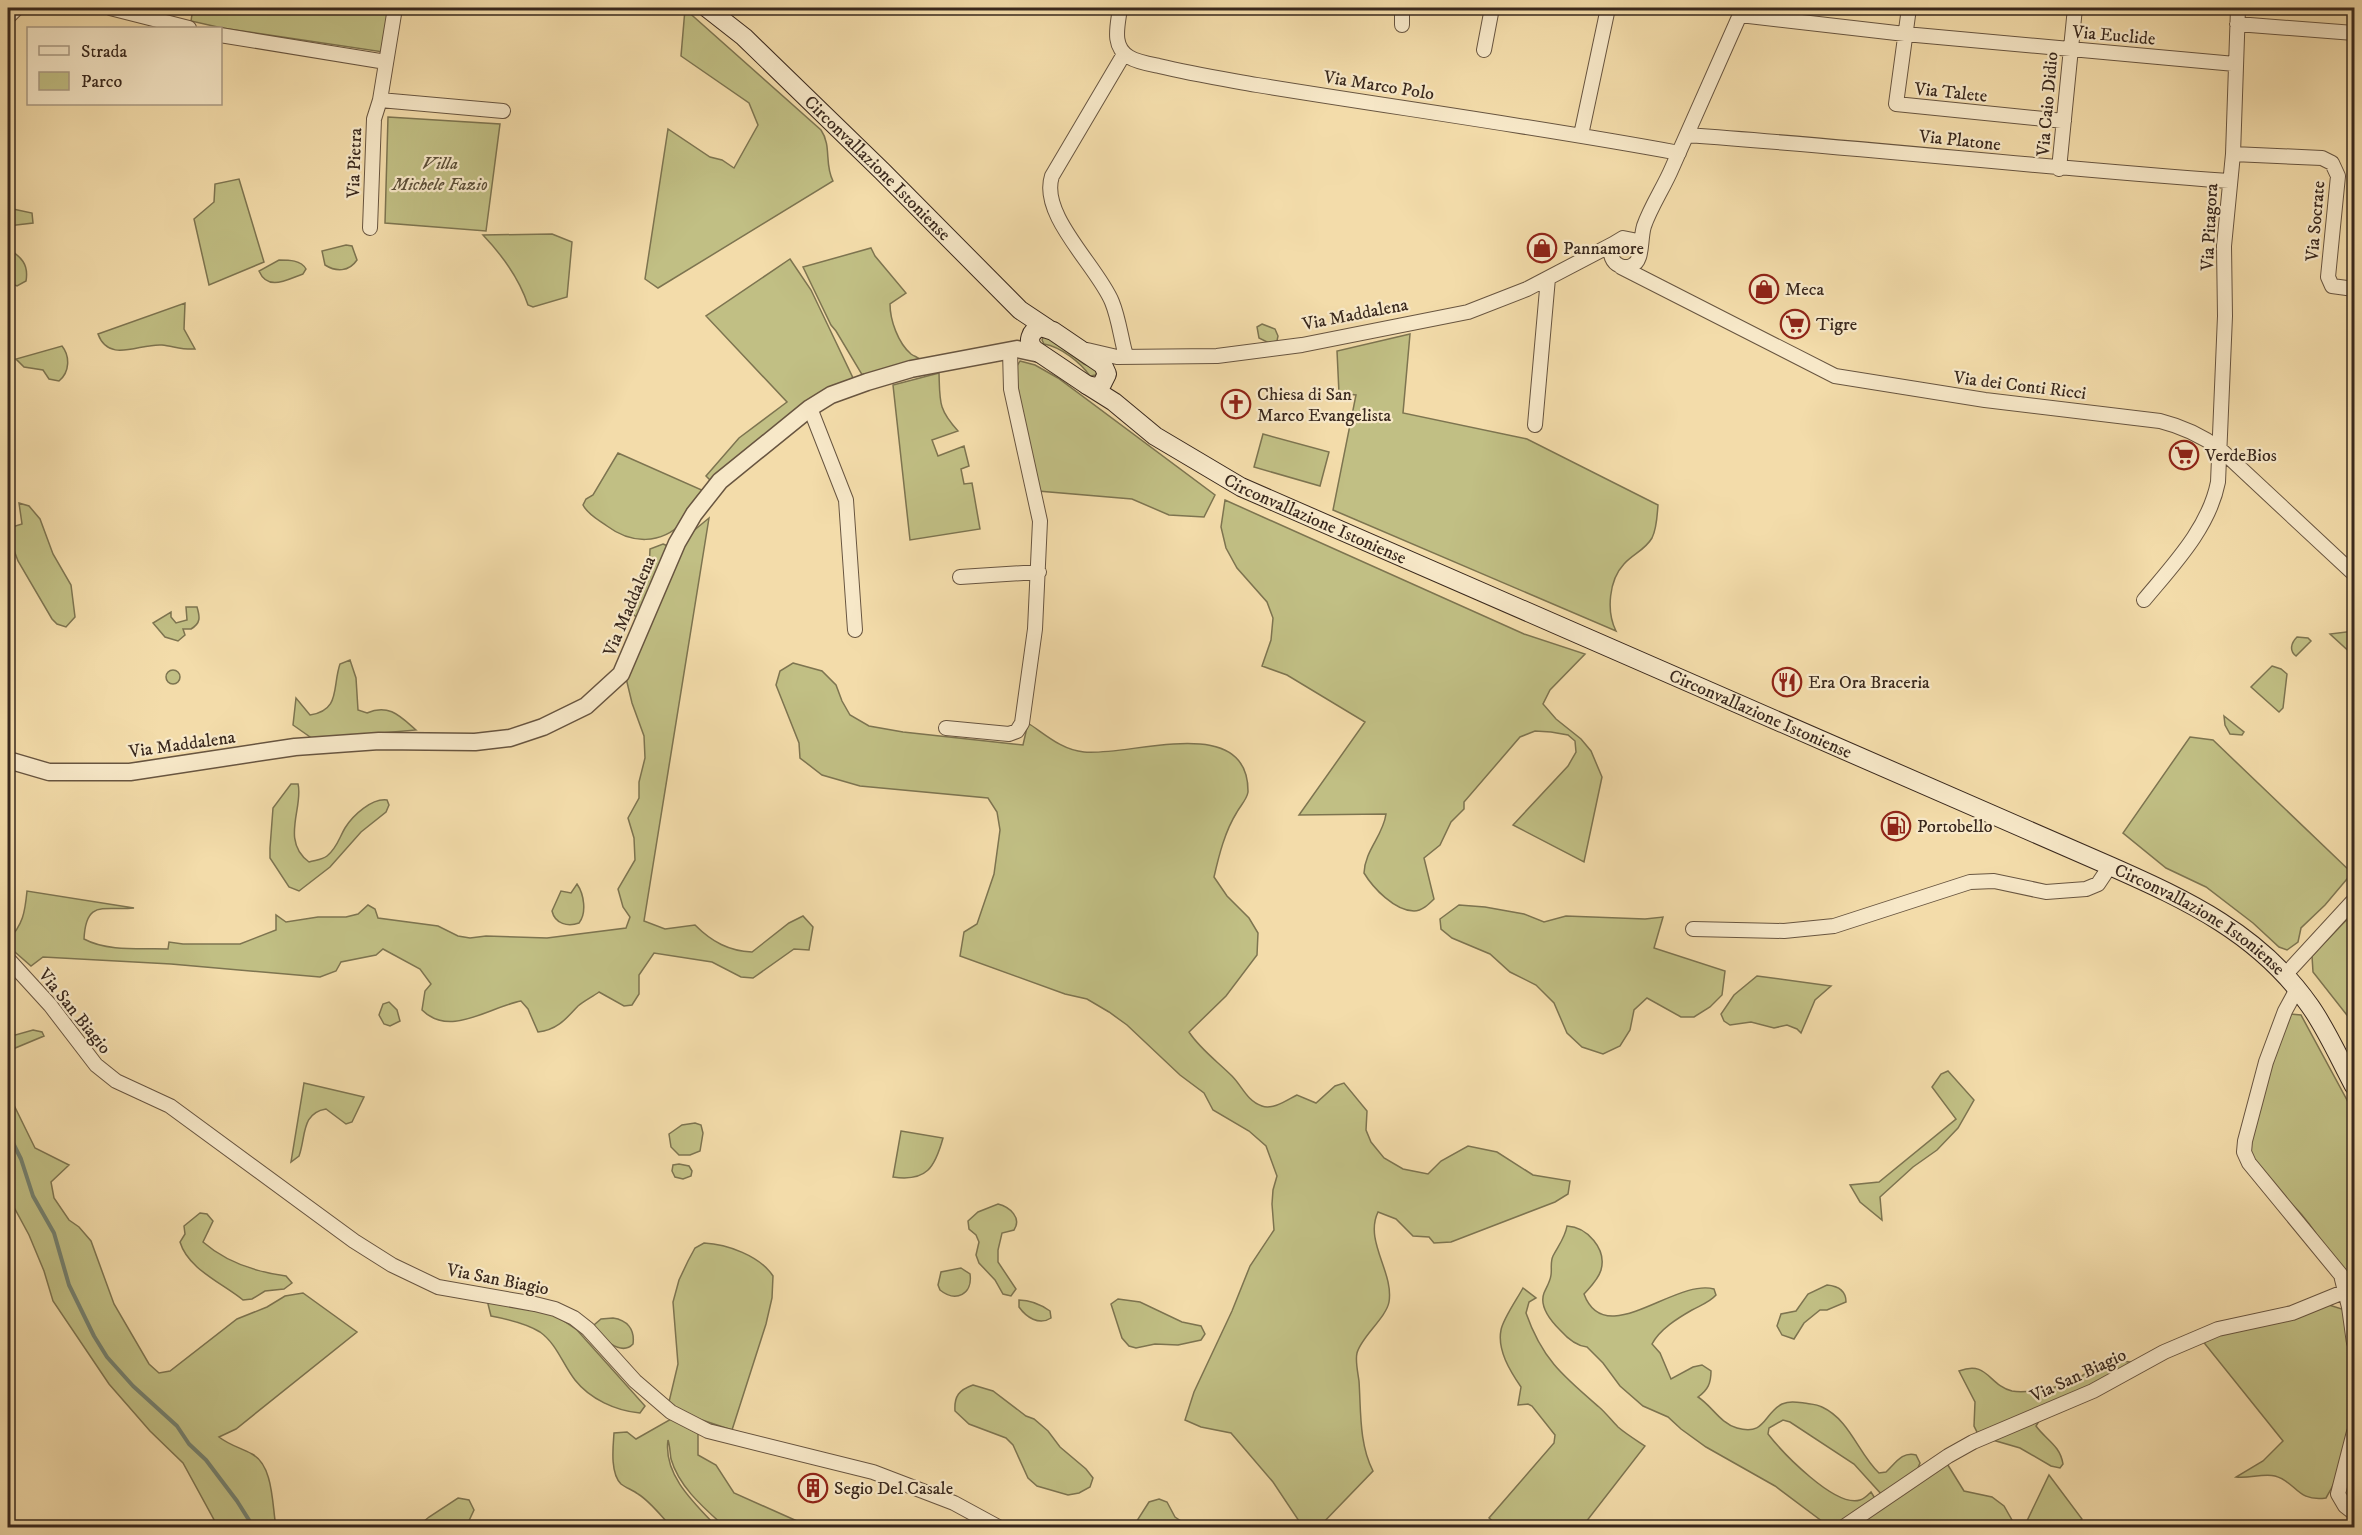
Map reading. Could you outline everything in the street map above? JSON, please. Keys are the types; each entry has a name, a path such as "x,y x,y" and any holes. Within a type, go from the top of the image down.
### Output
{"main road":[{"name":"Circonvallazione Istoniense","path":"707,8 744,37 1020,310 1027,340 1031,347 1114,402 1155,436 1241,487 2110,866 2207,912 2247,941 2291,982 2311,1007 2355,1086"},
{"path":"1027,340 1074,345 1103,365 1113,366"},
{"path":"1087,385 1097,387 1113,366"},
{"path":"1113,366 1106,388 1114,402"}],"street":[{"path":"8,17 17,8"},
{"path":"110,8 185,27"},
{"name":"Via Pietra","path":"370,228 374,119 380,100 395,8"},
{"path":"1113,366 1112,303 1098,276 1056,212 1049,191 1052,176 1124,54 1119,50 1116,38 1120,8"},
{"path":"1402,8 1402,25"},
{"path":"1484,50 1492,8"},
{"path":"1581,135 1608,8"},
{"name":"Via Talete","path":"1909,8 1896,104 2064,121"},
{"name":"Via Caio Didio","path":"2059,169 2075,8"},
{"name":"Via Pitagora","path":"2144,600 2184,552 2208,512 2218,482 2225,316 2224,246 2233,154 2238,8"},
{"path":"1588,256 1618,265 1635,264 1647,220 1741,11"},
{"name":"Via Euclide","path":"1741,11 1905,34 2235,64"},
{"path":"2237,24 2355,33"},
{"path":"222,35 386,62"},
{"name":"Via Marco Polo","path":"1124,54 1143,62 1191,73 1581,135 1679,153"},
{"path":"380,100 503,111"},
{"name":"Via Platone","path":"1687,135 1892,150 2059,169 2229,181"},
{"name":"Via Socrate","path":"2233,154 2322,158 2332,163 2337,176 2328,277 2331,286 2355,289"},
{"name":"Via Maddalena","path":"1113,366 1302,345 1468,312 1507,298 1548,278 1618,241 1647,220"},
{"path":"1618,265 1610,252 1618,241 1633,240 1639,250 1648,280"},
{"name":"Via dei Conti Ricci","path":"1618,265 1835,376 1985,400 2160,421 2184,427 2200,434 2220,449 2355,574"},
{"path":"1535,425 1548,278"},
{"path":"946,728 1009,734 1017,731 1022,723 1035,629 1040,521 1011,389 1027,340"},
{"name":"Via Maddalena","path":"8,760 49,772 130,772 294,747 379,741 475,742 510,738 543,727 586,706 621,674 677,543 694,514 720,481 810,408 831,395 867,382 1027,340"},
{"path":"810,408 846,500 855,630"},
{"path":"960,577 1038,572"},
{"path":"1693,929 1784,930 1834,926 1970,882 1994,881 2046,892 2086,889 2098,884 2110,866"},
{"path":"2355,900 2291,982 2285,1011 2266,1062 2246,1135 2244,1152 2249,1164 2337,1268 2346,1291 2355,1343"},
{"name":"Via San Biagio","path":"8,959 50,1005 104,1073 170,1106 354,1241 392,1265 438,1287 535,1304 555,1309 574,1318 588,1329 644,1389 671,1412 708,1431 873,1472 954,1503 1000,1527"},
{"name":"Via San Biagio","path":"1842,1527 1948,1456 1973,1442 2093,1391 2164,1352 2218,1329 2292,1313 2346,1291"},
{"path":"2355,1432 2338,1494 2345,1506 2355,1513"}],"green space":[{"path":"193,8 389,8 383,52 222,28 191,21"},
{"path":"685,9 821,130 826,142 830,175 833,181 658,288 645,279 668,129 710,157 722,160 734,168 758,125 749,103 681,56"},
{"name":"Villa Michele Fazio","path":"388,117 500,124 486,231 385,223"},
{"path":"239,179 264,262 209,285 194,219 214,202 215,184"},
{"path":"13,209 32,213 33,223 8,226 8,211"},
{"path":"552,234 572,242 567,297 533,307 528,305 509,267 483,235"},
{"path":"346,245 352,246 357,260 354,264 342,270 325,265 322,251"},
{"path":"8,248 25,265 26,281 17,286 8,282"},
{"path":"871,248 906,293 890,304 891,317 902,344 923,362 864,378 831,325 803,267"},
{"path":"790,259 811,290 853,378 826,390 712,482 706,476 739,438 787,402 706,316"},
{"path":"279,260 298,262 306,269 303,274 285,281 268,281 259,271"},
{"path":"185,303 184,329 195,349 153,345 117,350 103,343 98,334"},
{"path":"1262,324 1275,329 1278,336 1277,341 1269,343 1259,338 1257,327"},
{"path":"1410,334 1403,413 1527,439 1658,505 1652,538 1624,564 1612,587 1610,605 1616,631 1333,510 1356,395 1339,393 1337,351"},
{"path":"1044,335 1084,364 1097,369 1096,375 1090,376 1070,356 1057,348 1044,344 1042,340"},
{"path":"62,346 68,364 59,381 49,379 43,370 24,367 16,359"},
{"path":"1020,361 1035,365 1058,378 1215,495 1204,517 1169,515 1132,499 1038,491 1015,369"},
{"path":"939,373 941,405 958,431 932,440 938,456 964,446 969,466 961,469 964,484 972,483 980,529 910,540 893,385"},
{"path":"1263,434 1329,452 1320,486 1254,467"},
{"path":"618,453 704,491 683,522 674,530 656,538 636,539 616,532 585,509 583,505 586,499 593,495"},
{"path":"1225,500 1524,634 1585,654 1550,690 1543,704 1591,751 1602,777 1584,862 1513,825 1568,766 1576,752 1575,741 1568,735 1551,732 1535,731 1520,737 1464,802 1464,809 1451,822 1440,845 1424,858 1434,899 1420,910 1407,910 1392,903 1379,892 1364,873 1367,857 1386,814 1299,815 1365,722 1287,675 1262,666 1271,640 1273,618 1267,602 1237,568 1226,548 1221,527"},
{"path":"19,503 29,506 40,519 53,554 71,585 75,617 66,627 57,624 52,619 18,561 12,545 12,527 22,524"},
{"path":"709,518 644,921 665,929 695,925 721,944 736,950 752,952 789,923 803,916 813,927 809,950 794,949 753,978 741,977 712,962 654,953 639,975 639,994 632,1005 624,1006 599,992 578,1006 556,1026 538,1032 528,1009 521,1001 457,1021 433,1018 422,1010 425,991 431,984 420,969 383,949 376,955 341,962 336,971 320,977 171,964 43,957 31,966 8,946 8,940 22,918 27,891 134,908 98,910 88,918 85,926 84,939 104,946 125,948 168,949 169,942 240,944 276,930 276,915 286,922 318,917 346,917 358,914 368,905 375,909 378,918 438,926 458,936 470,938 486,936 547,938 626,928 630,917 623,907 618,889 635,860 634,838 628,818 639,798 639,782 645,758 644,736 626,678 680,542"},
{"path":"663,544 668,546 638,618 631,613 645,582 650,549"},
{"path":"186,607 197,607 199,620 191,629 183,629 185,635 178,641 165,637 153,623 171,612 171,617 176,623 187,620"},
{"path":"2354,631 2354,656 2330,634"},
{"path":"2297,637 2308,638 2311,641 2296,656 2292,652 2292,647"},
{"path":"350,660 356,678 358,710 367,713 382,710 394,713 416,730 313,739 293,725 296,698 310,715 327,708 334,696 340,664"},
{"path":"793,663 822,671 836,685 850,715 869,726 1023,745 1028,723 1061,745 1076,751 1104,752 1184,744 1209,745 1229,752 1243,767 1248,792 1226,835 1214,877 1227,896 1249,918 1258,933 1257,955 1226,996 1189,1032 1193,1038 1232,1076 1249,1097 1262,1106 1275,1106 1297,1095 1316,1103 1335,1086 1344,1083 1367,1111 1366,1130 1371,1142 1384,1158 1403,1169 1428,1174 1441,1161 1468,1146 1497,1152 1533,1175 1570,1181 1568,1194 1555,1202 1451,1242 1434,1243 1429,1237 1413,1236 1396,1219 1378,1212 1375,1234 1387,1279 1389,1302 1359,1347 1356,1360 1363,1439 1373,1471 1319,1527 1303,1527 1273,1482 1231,1433 1201,1427 1185,1420 1194,1392 1232,1311 1250,1266 1274,1230 1272,1204 1277,1176 1266,1146 1249,1131 1213,1110 1204,1093 1180,1075 1127,1025 1109,1012 1087,999 1065,994 960,956 964,932 977,924 994,874 1000,830 997,812 988,798 860,786 822,775 800,758 799,743 776,685 780,671"},
{"path":"2272,666 2287,674 2283,708 2279,712 2251,687"},
{"path":"170,670 176,670 180,677 176,684 170,684 166,680 166,674"},
{"path":"2224,716 2244,732 2242,735 2230,734 2225,725"},
{"path":"2190,737 2213,740 2352,873 2325,905 2301,928 2298,942 2287,950 2279,947 2253,923 2206,887 2166,868 2123,833"},
{"path":"291,784 298,784 299,793 294,834 296,844 300,854 309,862 323,858 330,853 348,823 363,808 381,800 387,800 389,805 386,812 361,832 330,867 299,891 289,887 270,858 273,808"},
{"path":"577,884 584,904 581,919 575,924 559,922 552,911 561,891 571,893"},
{"path":"1459,905 1524,914 1544,922 1566,916 1645,919 1663,917 1654,948 1725,971 1722,995 1710,1007 1694,1017 1681,1017 1647,998 1634,1010 1630,1030 1620,1046 1603,1054 1582,1047 1567,1033 1554,1003 1536,985 1510,972 1490,954 1452,938 1441,929 1440,919"},
{"path":"2354,912 2354,1015 2350,1019 2313,972 2312,956"},
{"path":"1757,976 1831,986 1815,1000 1801,1033 1787,1025 1774,1028 1751,1022 1730,1025 1724,1021 1721,1014 1734,995"},
{"path":"389,1002 397,1010 400,1021 390,1026 384,1024 379,1015 383,1004"},
{"path":"2290,1014 2301,1015 2354,1113 2354,1300 2351,1303 2318,1236 2267,1177 2249,1152 2262,1094"},
{"path":"33,1030 42,1032 44,1036 8,1051 8,1037"},
{"path":"1948,1071 1974,1100 1958,1128 1937,1150 1913,1167 1880,1197 1882,1220 1860,1202 1850,1185 1879,1182 1956,1119 1932,1087 1941,1074"},
{"path":"304,1083 364,1097 352,1122 346,1124 326,1109 312,1115 306,1127 299,1156 291,1162"},
{"path":"8,1093 35,1148 69,1165 51,1182 54,1198 69,1220 79,1227 91,1241 114,1304 149,1364 159,1373 170,1371 237,1319 267,1307 285,1296 303,1293 357,1332 236,1429 219,1437 259,1460 271,1487 276,1527 218,1527 183,1463 150,1431 109,1384 53,1301 29,1235 8,1196"},
{"path":"695,1123 701,1125 703,1133 700,1151 690,1155 679,1155 671,1147 669,1134 682,1125"},
{"path":"901,1131 943,1138 937,1157 922,1175 905,1178 893,1177"},
{"path":"673,1165 689,1166 692,1171 691,1176 683,1179 675,1177 672,1171"},
{"path":"998,1204 1010,1210 1017,1221 1014,1230 1002,1233 998,1250 998,1262 1016,1289 1011,1296 1003,1294 995,1280 979,1263 976,1255 979,1242 976,1235 969,1229 968,1221 978,1212"},
{"path":"200,1213 207,1214 213,1221 203,1242 212,1249 242,1265 286,1276 292,1283 284,1289 265,1291 252,1299 243,1300 207,1275 190,1260 180,1242 185,1234 184,1226"},
{"path":"1567,1226 1582,1230 1598,1247 1601,1254 1601,1270 1584,1294 1594,1310 1608,1316 1624,1315 1698,1288 1714,1289 1716,1295 1714,1297 1670,1324 1652,1344 1660,1353 1671,1379 1693,1367 1702,1365 1711,1371 1708,1386 1698,1397 1731,1426 1746,1430 1759,1427 1776,1408 1788,1402 1818,1405 1840,1420 1879,1473 1886,1472 1899,1459 1911,1454 1916,1455 1920,1463 1915,1475 1883,1496 1854,1464 1790,1422 1783,1420 1769,1428 1768,1434 1797,1465 1837,1496 1849,1500 1861,1499 1871,1492 1876,1500 1833,1527 1826,1527 1823,1522 1775,1486 1706,1447 1668,1417 1643,1406 1620,1386 1603,1363 1587,1347 1576,1344 1566,1336 1544,1308 1543,1298 1551,1277 1552,1258"},
{"path":"704,1243 742,1252 760,1263 773,1276 772,1298 766,1324 732,1430 668,1406 678,1364 673,1302 679,1280 688,1261 695,1248"},
{"path":"961,1268 970,1274 969,1287 966,1291 952,1296 940,1290 938,1285 941,1272"},
{"path":"1827,1285 1841,1289 1845,1294 1846,1302 1827,1310 1820,1310 1804,1323 1794,1339 1782,1335 1777,1326 1781,1314 1796,1311 1808,1294"},
{"path":"1523,1288 1536,1298 1529,1302 1526,1313 1539,1343 1555,1366 1602,1409 1618,1427 1645,1446 1582,1527 1500,1527 1489,1518 1554,1443 1555,1435 1532,1406 1518,1405 1521,1387 1509,1367 1501,1345 1502,1325"},
{"path":"1118,1299 1140,1302 1182,1322 1201,1326 1205,1334 1201,1340 1178,1345 1155,1344 1136,1348 1129,1346 1122,1338 1111,1304"},
{"path":"487,1300 534,1308 558,1317 577,1330 645,1406 640,1413 631,1412 613,1407 588,1393 575,1380 546,1337 523,1324 491,1316"},
{"path":"1019,1300 1043,1306 1050,1311 1051,1318 1037,1321 1029,1317 1019,1307"},
{"path":"2329,1305 2342,1309 2346,1317 2353,1387 2350,1432 2338,1476 2326,1498 2308,1497 2275,1476 2236,1477 2263,1461 2283,1441 2201,1339"},
{"path":"613,1318 629,1326 633,1334 633,1344 623,1348 617,1347 605,1340 594,1325 601,1319"},
{"path":"2117,1360 2135,1363 2039,1421 2036,1426 2059,1452 2063,1464 2060,1468 2051,1466 2020,1448 1979,1436 1974,1426 1975,1402 1959,1371 1969,1368 1976,1369 2004,1388 2026,1392 2070,1383 2098,1365"},
{"path":"973,1385 993,1391 1048,1431 1060,1447 1093,1478 1090,1487 1079,1493 1068,1495 1037,1486 1028,1478 1013,1445 1006,1438 969,1424 955,1411 958,1394"},
{"path":"671,1419 698,1433 698,1455 716,1465 734,1493 797,1521 795,1527 725,1527 693,1496 680,1479 671,1459 668,1440 670,1465 682,1488 717,1527 665,1527 666,1521 653,1506 621,1484 615,1473 613,1445 614,1433 627,1432 636,1439"},
{"path":"1946,1462 1964,1491 1992,1497 2004,1506 2016,1527 1852,1528"},
{"path":"2049,1475 2082,1519 2071,1527 2024,1527"},
{"path":"458,1498 469,1500 474,1510 466,1527 417,1527 429,1517"},
{"path":"1159,1499 1167,1502 1175,1517 1190,1527 1133,1527 1149,1502"}],"waterway":[{"path":"8,1133 21,1159 33,1196 54,1233 69,1285 107,1357 133,1386 177,1426 189,1444 206,1460 237,1501 254,1528"}],"place":[{"name":"Pannamore","path":"1542,248"},
{"name":"Meca","path":"1764,289"},
{"name":"Tigre","path":"1795,324"},
{"name":"Chiesa di San Marco Evangelista","path":"1236,404"},
{"name":"VerdeBios","path":"2184,455"},
{"name":"Era Ora Braceria","path":"1787,682"},
{"name":"Portobello","path":"1896,826"},
{"name":"Segio Del Casale","path":"813,1488"}]}
